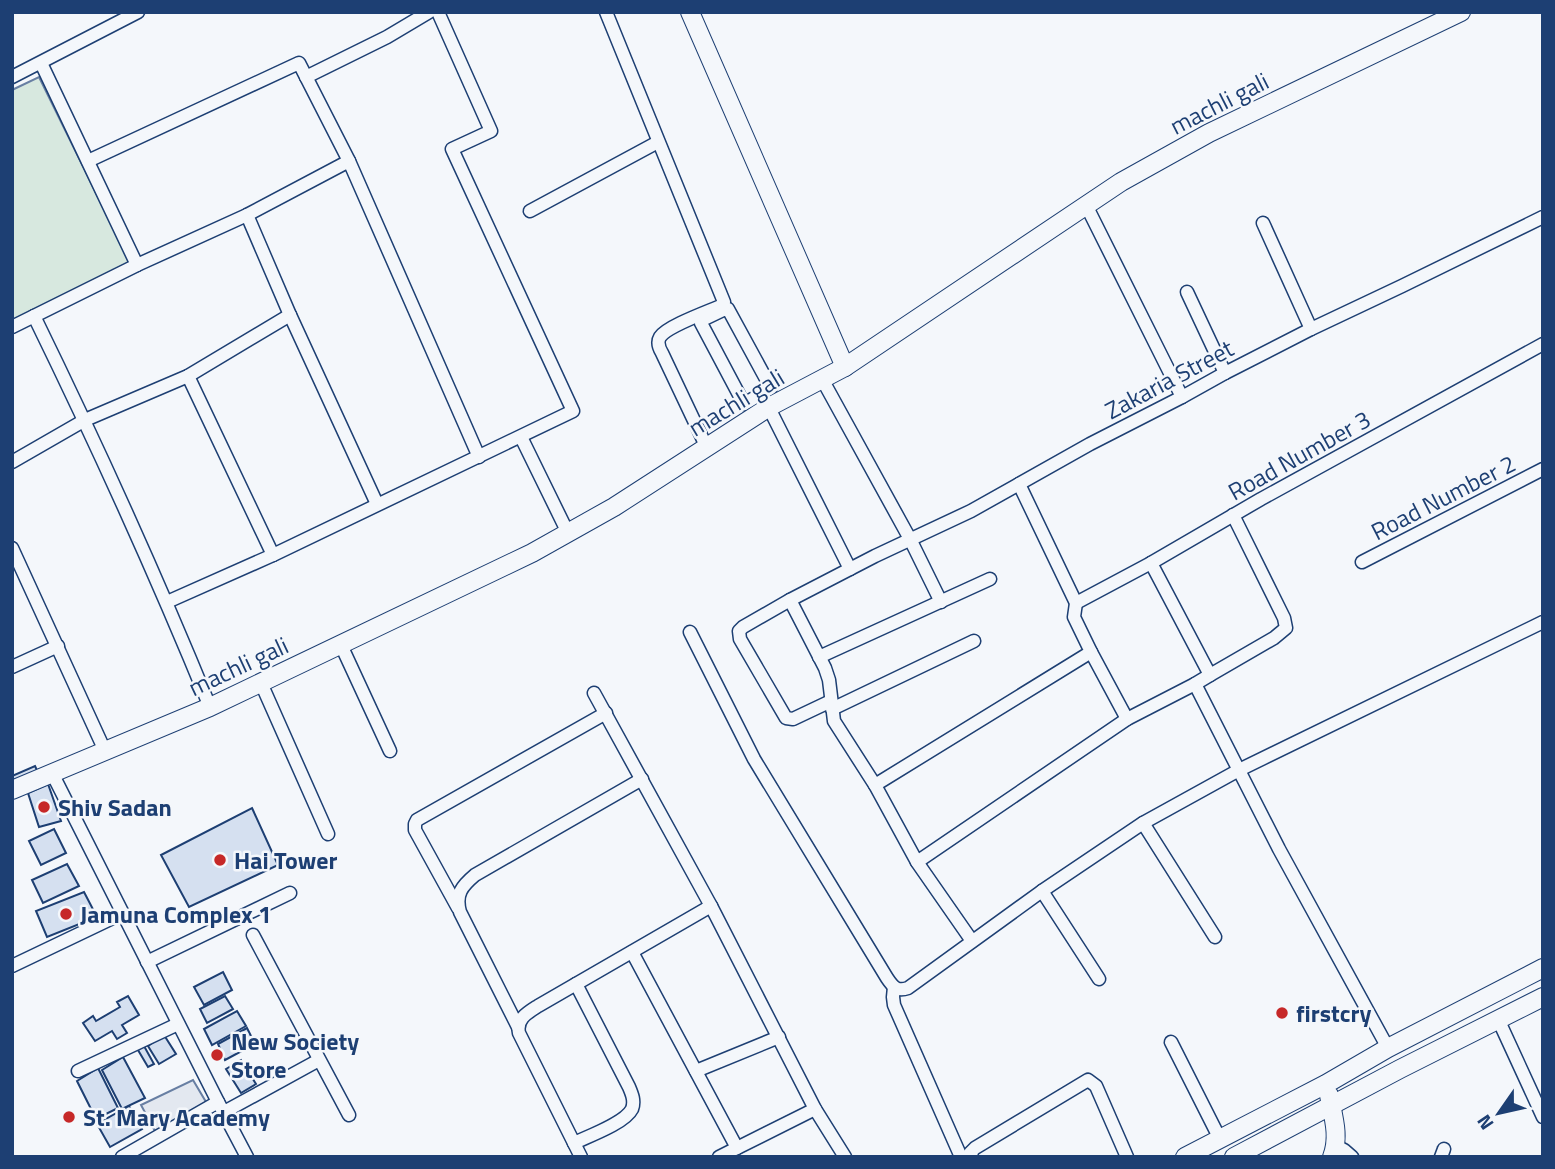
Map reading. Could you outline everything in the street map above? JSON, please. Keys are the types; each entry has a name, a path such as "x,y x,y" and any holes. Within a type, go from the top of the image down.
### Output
{"street":[{"path":"12,77 138,12"},
{"path":"306,77 387,37 429,12"},
{"path":"167,602 273,555 573,411 452,149 491,131 438,12"},
{"path":"606,12 724,302 701,323 743,403 766,401"},
{"path":"691,12 845,367"},
{"name":"machli gali","path":"12,790 210,707 532,553 614,508 707,448 766,401 845,367 1121,182 1209,133 1461,12"},
{"path":"41,63 137,265"},
{"path":"88,161 299,63 349,161 479,457"},
{"path":"530,211 658,142"},
{"path":"12,327 137,265 247,215 349,161"},
{"path":"1086,205 1182,397"},
{"path":"247,215 377,504"},
{"name":"Zakaria Street","path":"832,705 793,719 786,718 740,639 739,631 818,585 971,511 1225,373 1543,217"},
{"path":"1263,223 1311,329"},
{"path":"1187,292 1225,373"},
{"path":"707,448 658,342 671,328 719,309 728,309 771,388 766,401 850,569"},
{"path":"12,462 85,420 188,376 290,315"},
{"path":"34,317 85,420 167,602 210,707"},
{"name":"Road Number 3","path":"1076,603 1543,344"},
{"path":"188,376 273,555"},
{"path":"822,379 910,539 941,602"},
{"path":"521,437 568,533"},
{"name":"Road Number 2","path":"1362,562 1543,469"},
{"path":"1019,484 1076,603 1074,617 1128,719"},
{"path":"917,862 1128,719 1195,684 1274,638 1286,628 1284,618 1233,515"},
{"path":"12,548 105,751"},
{"path":"1150,563 1210,675"},
{"path":"819,657 990,579"},
{"path":"790,600 825,668 837,726 875,785 917,862 972,941"},
{"path":"690,632 754,759 880,967 894,988 899,990 908,988 1042,891 1143,823 1240,770 1543,622"},
{"path":"832,705 974,641"},
{"path":"341,645 390,751"},
{"path":"12,667 58,646"},
{"path":"875,785 1091,652"},
{"path":"261,683 328,834"},
{"path":"1195,684 1279,849 1388,1048"},
{"path":"594,693 711,906 816,1109 845,1157"},
{"path":"581,1157 460,912 415,830 415,824 417,820 606,713"},
{"path":"52,773 247,1157"},
{"path":"460,912 458,903 461,888 475,875 642,779"},
{"path":"1143,823 1214,937"},
{"path":"1042,891 1099,979"},
{"path":"147,962 290,893"},
{"path":"518,1027 528,1013 711,906"},
{"path":"12,966 123,913"},
{"path":"253,935 349,1115"},
{"path":"632,951 737,1148"},
{"path":"1185,1157 1543,968"},
{"path":"575,1143 623,1118 633,1103 629,1087 576,984"},
{"path":"894,988 894,1005 961,1157"},
{"path":"1234,1157 1543,997"},
{"path":"1499,1020 1543,1117"},
{"path":"78,1071 178,1024"},
{"path":"696,1071 779,1037"},
{"path":"1171,1042 1220,1139"},
{"path":"122,1157 319,1060"},
{"path":"972,1157 971,1153 975,1148 1088,1080 1096,1086 1127,1157"},
{"path":"1326,1084 1336,1134 1334,1151 1344,1150 1352,1157"},
{"path":"719,1157 816,1109"}],"shaded area":[{"path":"39,77 130,262 12,321 12,90"},
{"path":"193,1080 206,1102 155,1131 141,1105"}],"building":[{"path":"35,766 40,777 17,787 12,776"},
{"name":"Shiv Sadan","path":"48,784 61,821 39,827 28,793"},
{"name":"Hai Tower","path":"252,808 278,865 189,907 161,855"},
{"path":"54,829 66,853 41,865 29,841"},
{"path":"67,864 79,886 43,903 32,880"},
{"name":"Jamuna Complex 1","path":"84,892 97,917 47,937 36,911"},
{"path":"223,972 232,990 204,1005 194,987"},
{"path":"128,996 139,1015 122,1025 127,1033 117,1039 112,1031 95,1041 83,1023 93,1016 96,1021 120,1007 117,1002"},
{"path":"225,996 233,1009 207,1023 200,1009"},
{"path":"237,1011 246,1026 212,1045 204,1029"},
{"path":"247,1028 255,1044 225,1060 218,1044"},
{"path":"164,1035 176,1054 159,1064 148,1046"},
{"path":"144,1046 154,1064 148,1067 138,1050"},
{"path":"123,1057 145,1098 122,1109 102,1070"},
{"path":"241,1060 256,1084 241,1093 226,1069"},
{"path":"98,1068 118,1108 96,1119 77,1081"},
{"path":"129,1106 142,1129 110,1147 97,1124"}],"place":[{"name":"Shiv Sadan","path":"44,807"},
{"name":"Hai Tower","path":"220,860"},
{"name":"Jamuna Complex 1","path":"66,914"},
{"name":"firstcry","path":"1282,1013"},
{"name":"New Society Store","path":"217,1055"},
{"name":"St. Mary Academy","path":"69,1117"}]}
